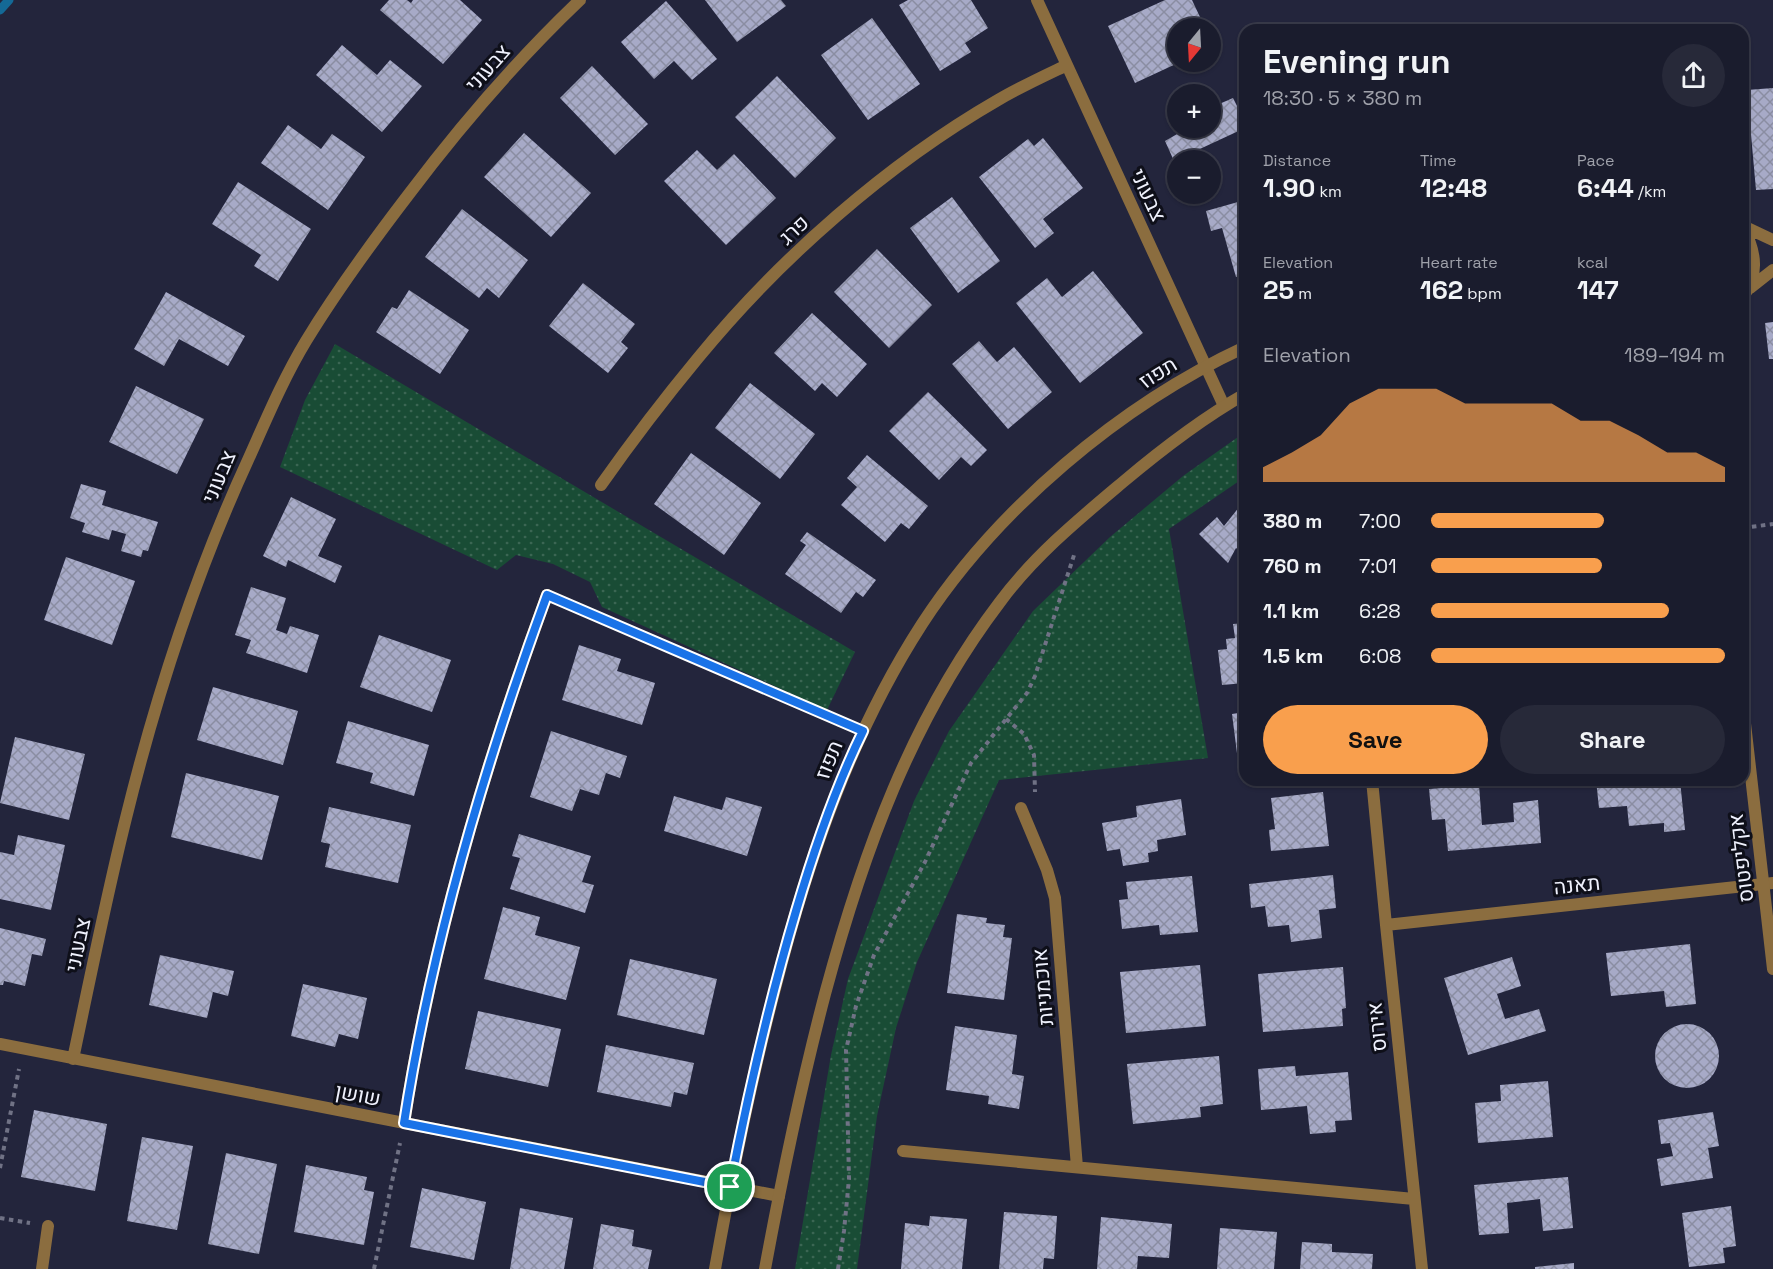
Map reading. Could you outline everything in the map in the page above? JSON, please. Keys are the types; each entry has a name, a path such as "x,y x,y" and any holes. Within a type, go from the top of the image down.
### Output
{"street":[{"name":"צבעוני","path":"73,1059 125,820 160,692 206,558 267,417 305,343 387,223 438,156 497,87 580,0"},
{"name":"צבעוני","path":"1037,0 1224,406"},
{"name":"פרג","path":"601,485 699,356 753,296 810,241 869,189 932,142 998,100 1067,65"},
{"path":"1749,230 1773,240"},
{"path":"1749,240 1754,258 1752,281 1749,287"},
{"path":"1749,290 1773,270"},
{"name":"תפוז","path":"715,1269 752,1082 786,944 831,806 863,731 888,681 923,623 962,569 1006,519 1055,473 1130,415 1170,387 1239,350"},
{"path":"765,1269 801,1093 835,957 855,889 903,763 932,705 965,651 1001,600 1042,554 1088,511 1159,451 1239,397"},
{"path":"404,1123 414,1057 428,990 456,878 502,724 547,595"},
{"name":"אקליפטוס","path":"1749,749 1768,884 1773,969"},
{"name":"אירוס","path":"1373,786 1422,1269"},
{"name":"אוכמניות","path":"1022,808 1047,870 1055,898 1077,1167"},
{"name":"תאנה","path":"1386,925 1768,884"},
{"name":"שושן","path":"0,1044 779,1196"},
{"path":"903,1151 1414,1198"},
{"path":"42,1269 48,1226"}],"path":[{"path":"838,1269 849,1179 846,1050 856,1006 874,955 925,862 971,763 1027,693 1035,676 1088,511"},
{"path":"1749,527 1773,524"},
{"path":"547,595 863,731"},
{"path":"1006,719 1024,734 1034,755 1035,800"},
{"path":"0,1168 22,1049"},
{"path":"374,1269 404,1123"},
{"path":"0,1218 48,1226"}],"green space":[{"path":"335,344 855,652 827,710 602,607 590,582 553,564 516,555 497,570 280,467 305,400"},
{"path":"1239,436 1239,481 1169,529 1208,758 999,780 917,962 896,1028 877,1116 857,1269 795,1269 831,1055 848,979 914,801 949,731 1033,611 1110,537 1183,476"}],"building":[{"path":"389,0 407,0 411,3 413,0 460,0 482,20 443,64 380,10"},
{"path":"705,0 781,0 786,6 737,42"},
{"path":"908,0 971,0 988,28 965,43 971,52 940,71 899,5"},
{"path":"1165,0 1192,0 1200,17 1167,18 1167,68 1135,83 1108,26"},
{"path":"666,1 717,59 692,80 674,61 654,79 621,42"},
{"path":"872,18 920,84 868,120 821,55"},
{"path":"342,45 377,75 390,60 422,86 382,132 316,75"},
{"path":"592,66 648,124 615,155 560,98"},
{"path":"777,76 836,138 795,178 735,117"},
{"path":"1773,88 1773,189 1756,190 1749,90"},
{"path":"1233,98 1239,110 1239,131 1198,150 1169,150 1165,141 1170,138 1221,138 1221,103"},
{"path":"288,125 321,149 332,134 365,157 328,210 261,163"},
{"path":"524,133 591,193 551,237 484,177"},
{"path":"1043,138 1083,188 1043,219 1054,233 1035,248 979,177 1028,139 1034,146"},
{"path":"697,150 717,170 734,154 776,198 726,245 664,181"},
{"path":"238,182 311,229 278,281 254,266 261,255 212,224"},
{"path":"952,197 1000,261 958,293 910,228"},
{"path":"1239,202 1239,276 1236,277 1222,228 1211,231 1206,211"},
{"path":"462,209 528,260 499,298 487,288 479,298 425,257"},
{"path":"877,249 932,305 889,348 834,292"},
{"path":"1093,271 1143,333 1080,383 1016,303 1047,278 1062,297"},
{"path":"583,283 635,324 621,342 628,348 608,373 549,326"},
{"path":"409,290 469,330 440,374 376,332 392,307 397,309"},
{"path":"166,292 245,336 228,366 179,339 164,366 134,349"},
{"path":"812,313 867,364 837,397 822,383 815,391 774,353"},
{"path":"1773,322 1773,359 1769,359 1765,323"},
{"path":"979,341 997,362 1014,347 1052,392 1008,429 952,364"},
{"path":"750,383 815,434 780,479 715,428"},
{"path":"136,386 204,419 177,474 109,442"},
{"path":"928,392 987,450 971,466 961,457 939,480 889,431"},
{"path":"691,453 761,503 724,555 654,504"},
{"path":"867,455 928,506 909,529 901,523 885,542 841,505 857,487 847,478"},
{"path":"81,484 106,491 102,505 158,522 148,551 143,550 141,557 121,551 126,534 112,530 109,540 82,532 85,523 70,518"},
{"path":"291,497 336,519 318,556 342,566 335,583 288,560 286,567 263,556"},
{"path":"1239,507 1239,550 1236,548 1228,563 1199,534 1217,517 1224,526"},
{"path":"807,532 876,580 863,597 856,592 841,613 785,574 806,545 800,541"},
{"path":"66,557 135,581 112,645 44,620"},
{"path":"251,587 286,598 276,630 287,634 290,626 319,635 307,673 246,653 251,640 235,635"},
{"path":"1233,624 1239,624 1239,684 1222,685 1218,650 1227,649 1226,639 1235,638"},
{"path":"379,635 451,660 432,712 360,687"},
{"path":"579,645 621,659 617,671 655,683 642,725 562,700"},
{"path":"213,687 298,711 283,765 197,740"},
{"path":"1239,713 1239,769 1232,714"},
{"path":"348,721 429,745 414,796 370,783 373,773 336,763"},
{"path":"551,731 627,756 620,778 606,773 599,795 580,789 572,811 530,797"},
{"path":"15,737 85,754 69,820 0,803"},
{"path":"186,773 279,796 262,860 171,837"},
{"path":"1479,786 1482,825 1514,822 1513,803 1538,800 1541,843 1448,851 1445,819 1432,820 1429,789"},
{"path":"1597,786 1681,786 1685,830 1664,832 1664,823 1629,826 1627,806 1599,808"},
{"path":"1323,792 1329,846 1271,851 1269,830 1275,829 1271,798"},
{"path":"674,796 722,810 726,797 762,807 747,856 664,831"},
{"path":"1181,799 1186,835 1157,840 1158,851 1148,853 1149,862 1123,866 1120,849 1107,851 1102,823 1137,817 1136,806"},
{"path":"329,807 411,825 398,883 325,867 330,844 321,842"},
{"path":"519,834 591,856 582,882 594,885 585,913 510,889 520,858 512,856"},
{"path":"18,835 65,845 51,910 0,899 0,852 14,855"},
{"path":"1333,875 1336,908 1319,910 1322,938 1291,942 1289,925 1268,927 1265,906 1251,908 1249,884"},
{"path":"1192,876 1198,932 1160,935 1159,925 1122,929 1119,900 1128,899 1126,882"},
{"path":"503,907 540,917 535,935 580,947 566,1000 484,979"},
{"path":"957,914 987,918 986,923 1005,925 1003,937 1012,938 1004,1000 947,993"},
{"path":"0,928 46,939 42,956 32,954 25,986 4,981 3,985 0,985"},
{"path":"1690,944 1696,1004 1666,1007 1664,991 1611,996 1606,953"},
{"path":"160,955 234,971 228,996 213,992 207,1018 149,1005"},
{"path":"1512,957 1521,986 1497,994 1505,1019 1539,1009 1546,1031 1468,1055 1444,978"},
{"path":"630,959 717,979 704,1035 617,1015"},
{"path":"1200,965 1206,1026 1126,1033 1120,972"},
{"path":"1343,967 1346,1008 1342,1009 1343,1026 1263,1032 1258,974"},
{"path":"303,984 367,998 358,1039 339,1034 335,1047 291,1036"},
{"path":"478,1011 561,1029 548,1087 465,1069"},
{"path":"1687,1024 1710,1033 1719,1056 1710,1079 1687,1088 1664,1079 1655,1056 1664,1033"},
{"path":"955,1026 1017,1035 1012,1074 1024,1076 1019,1109 988,1104 989,1096 946,1090"},
{"path":"606,1045 694,1063 687,1095 674,1092 671,1107 597,1092"},
{"path":"1219,1056 1223,1104 1200,1107 1201,1117 1133,1124 1127,1064"},
{"path":"1295,1066 1296,1076 1348,1072 1352,1120 1335,1121 1336,1132 1310,1134 1307,1106 1261,1110 1258,1069"},
{"path":"1548,1081 1553,1137 1478,1143 1475,1103 1501,1101 1500,1085"},
{"path":"34,1110 107,1124 95,1191 21,1177"},
{"path":"1713,1112 1719,1146 1708,1148 1713,1178 1661,1186 1657,1159 1673,1156 1670,1143 1661,1144 1658,1120"},
{"path":"142,1137 193,1146 177,1230 127,1221"},
{"path":"226,1153 277,1164 259,1254 208,1244"},
{"path":"306,1165 367,1177 364,1190 374,1192 364,1245 294,1232"},
{"path":"1568,1177 1573,1228 1543,1231 1540,1199 1507,1203 1509,1233 1479,1235 1474,1185"},
{"path":"422,1188 486,1202 474,1260 410,1247"},
{"path":"1731,1206 1736,1246 1723,1248 1725,1263 1689,1267 1682,1213"},
{"path":"520,1208 573,1218 564,1269 510,1269"},
{"path":"1004,1212 1057,1216 1054,1259 1044,1258 1043,1269 999,1269"},
{"path":"930,1216 967,1219 962,1269 901,1269 905,1223 929,1226"},
{"path":"1101,1217 1172,1224 1169,1258 1138,1256 1137,1269 1097,1269"},
{"path":"601,1224 634,1230 632,1246 652,1250 648,1269 593,1269"},
{"path":"1220,1228 1277,1232 1274,1269 1217,1269"},
{"path":"1302,1242 1332,1244 1332,1252 1373,1254 1372,1269 1300,1269"},
{"path":"1574,1263 1574,1269 1535,1269 1535,1267"}],"waterway":[{"path":"0,10 9,0"}],"route":[{"path":"547,595 863,731 831,806 786,944 752,1082 730,1187 404,1123 414,1057 444,922 481,790 547,595"}]}
